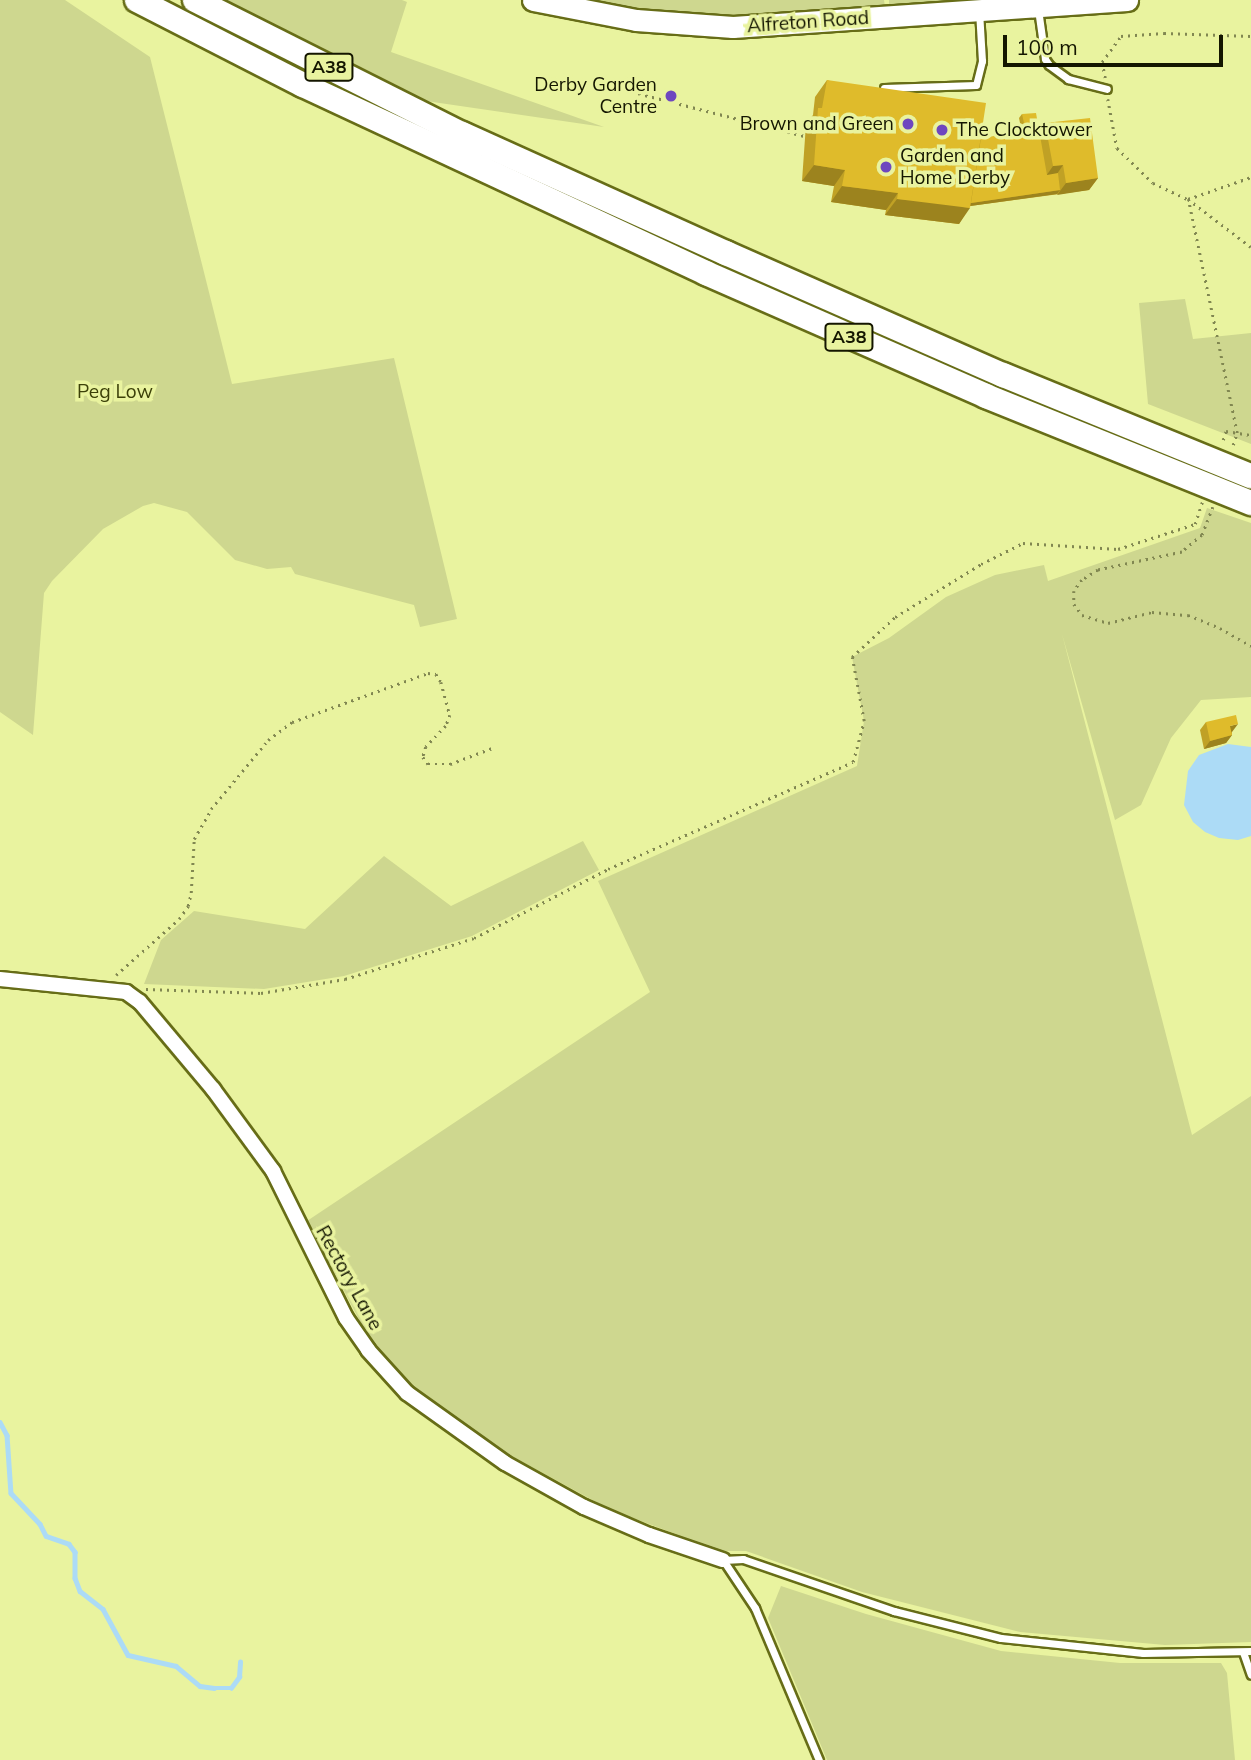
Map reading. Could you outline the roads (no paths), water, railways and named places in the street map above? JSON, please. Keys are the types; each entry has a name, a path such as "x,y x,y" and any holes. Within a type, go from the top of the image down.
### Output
{"highway":[{"path":"118,0 178,23"},
{"name":"A38","path":"137,0 178,23 453,157 751,293 998,401 1251,503"},
{"name":"A38","path":"195,0 463,134 778,277 1015,380 1251,476"}],"main road":[{"name":"Alfreton Road","path":"533,0 636,20 733,27 1127,0"}],"street":[{"name":"Rectory Lane","path":"0,979 125,992 140,1002 213,1089 273,1171 346,1318 368,1350 407,1393 495,1456 584,1507 649,1535 723,1560"}],"lane":[{"path":"1038,6 1045,59 1049,65 1068,79 1107,89"},
{"path":"884,88 976,85 982,72 978,10"},
{"path":"723,1560 743,1559 894,1611 1000,1638 1143,1653 1247,1651 1251,1675"},
{"path":"723,1560 755,1608 819,1760"}],"water":[{"path":"1228,744 1251,747 1251,836 1238,840 1219,838 1205,832 1193,822 1184,805 1188,771 1199,755"}],"waterway":[{"path":"0,1422 7,1435 11,1493 40,1524 46,1536 69,1544 75,1552 75,1578 80,1591 103,1609 128,1655 176,1666 200,1686 214,1688 231,1688 239,1677 240,1662"}],"place":[{"name":"Derby Garden Centre","path":"671,96"},
{"name":"Brown and Green","path":"908,124"},
{"name":"The Clocktower","path":"942,130"},
{"name":"Garden and Home Derby","path":"886,167"}],"park label":[{"name":"Peg Low","path":"115,392"}]}
